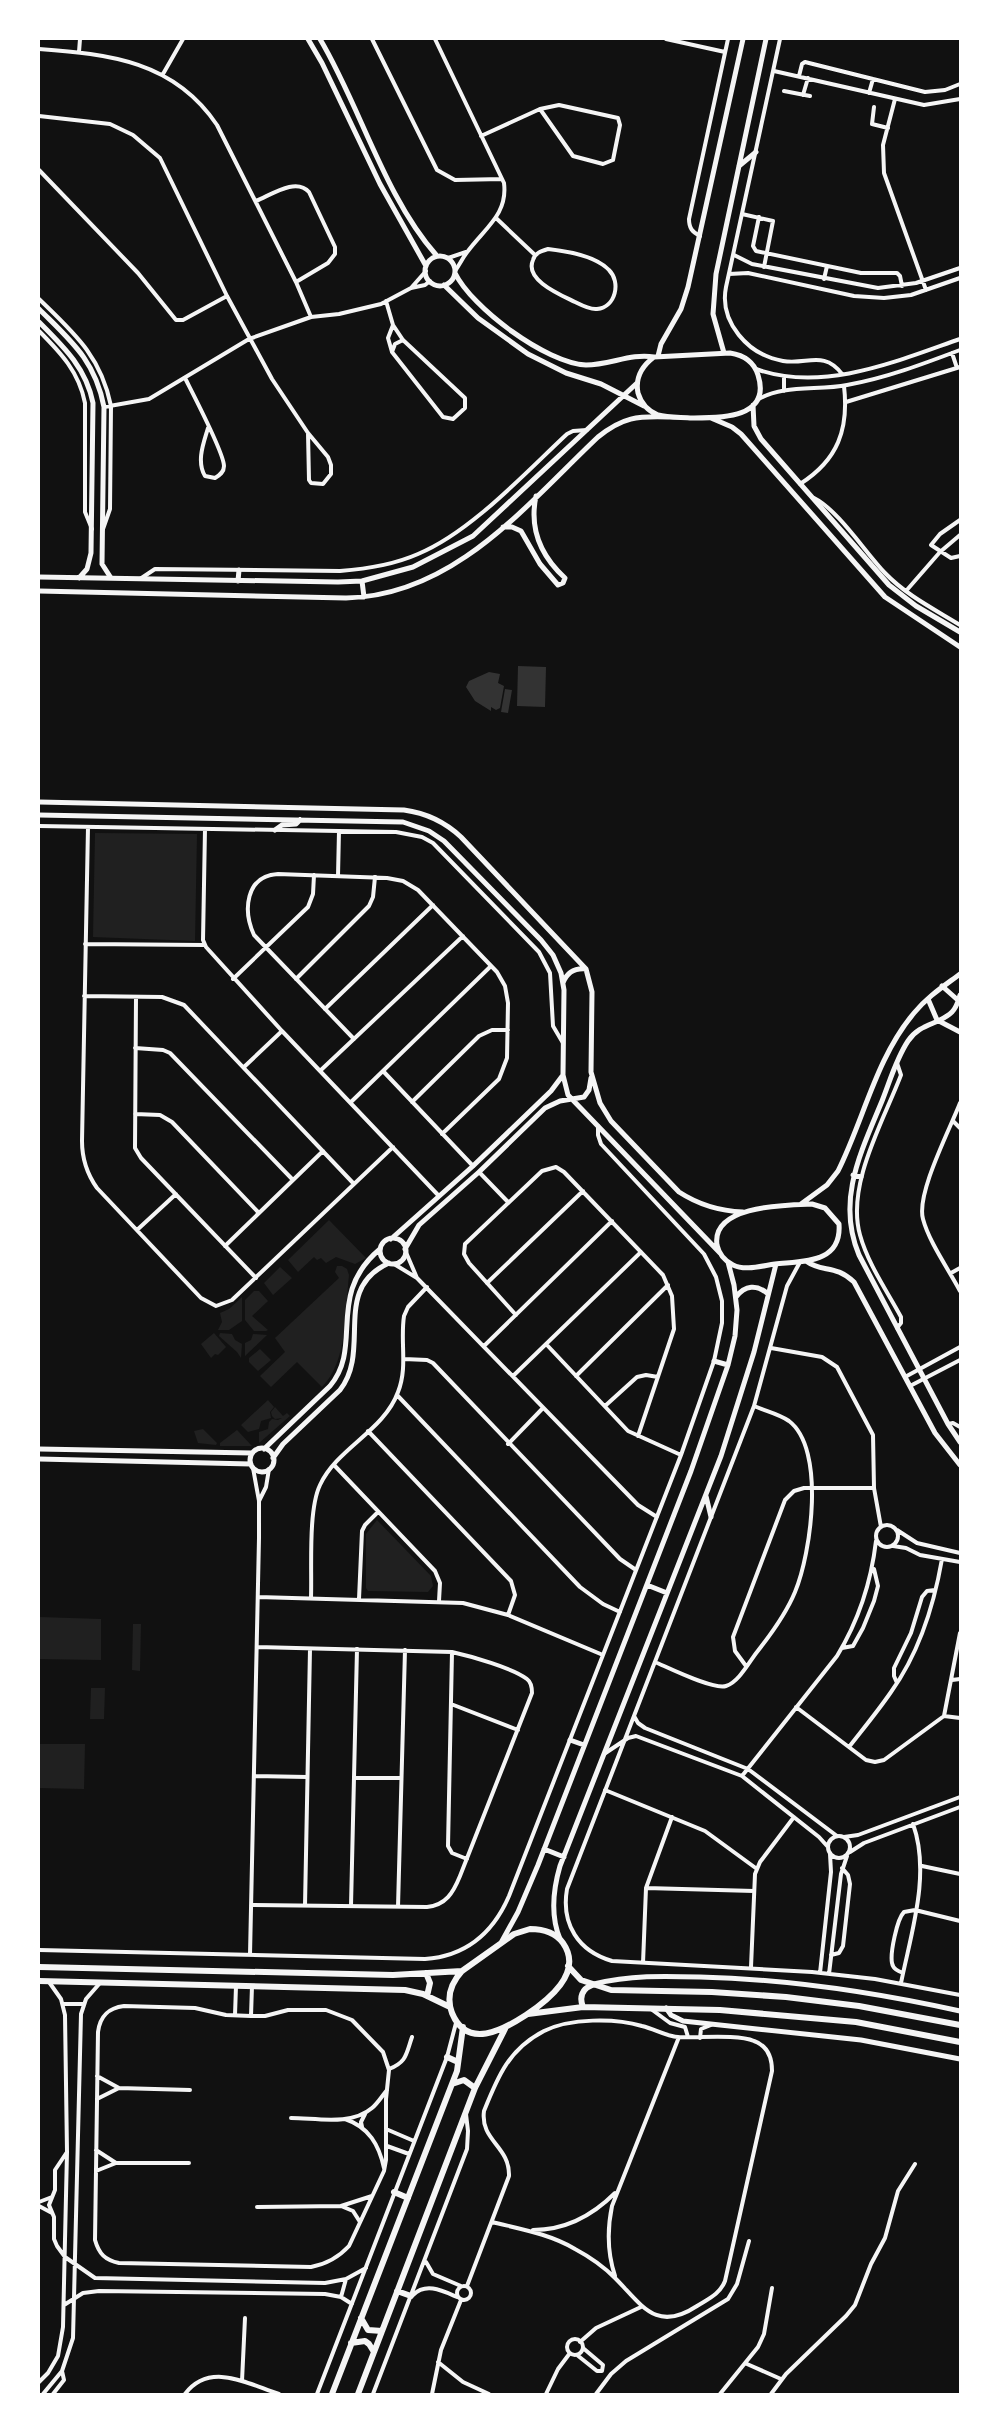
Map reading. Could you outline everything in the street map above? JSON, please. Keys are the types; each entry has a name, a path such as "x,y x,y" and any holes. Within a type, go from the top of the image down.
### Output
{"main road":[{"path":"530,1929 546,1931 560,1939 566,1948 568,1966 566,1977 555,1993 528,2014 498,2032 482,2034 463,2027 457,2021 450,2007 451,1987 462,1971 514,1934 530,1929"},
{"path":"568,1966 574,1975 592,1985 620,1991 712,1992 804,1999 882,2010 960,2025"},
{"path":"39,1967 393,1975 462,1971"},
{"path":"426,1973 430,1983 428,1996"},
{"path":"39,1981 405,1990 428,1996 450,2007"},
{"path":"583,2006 581,1996 587,1987 592,1985"},
{"path":"528,2014 583,2006 765,2013 856,2022 960,2042"},
{"path":"332,2394 452,2084 458,2062 463,2027"},
{"path":"358,2394 475,2088 505,2029"},
{"path":"447,2058 458,2062"},
{"path":"452,2084 464,2080 475,2088"},
{"path":"394,2192 408,2198"},
{"path":"397,2291 411,2296"},
{"path":"361,2318 368,2330 382,2331"},
{"path":"351,2343 365,2341 370,2344 374,2352"}],"street":[{"path":"79,52 80,39"},
{"path":"163,74 183,39"},
{"path":"308,39 322,63 380,184 426,269 430,281"},
{"path":"320,39 394,188 420,234 437,256"},
{"path":"372,39 438,170 455,180 502,179"},
{"path":"435,39 502,179 505,193 504,203 496,218 466,252 453,278 444,285"},
{"path":"666,39 725,52"},
{"path":"700,236 693,233 689,226 689,219 728,39"},
{"path":"39,577 238,581 362,581 424,563 473,536 637,383 642,368 656,356 681,309 686,294 743,39"},
{"path":"724,353 715,324 713,295 766,39"},
{"path":"780,39 725,292 726,310 734,327 747,343 758,352 778,360 796,362 819,359 827,361 834,365 842,374"},
{"path":"39,49 121,58 163,74 195,100 213,119 256,201 311,317"},
{"path":"799,76 802,64 805,62 925,92 945,90 960,84"},
{"path":"774,71 895,99 931,105 960,100"},
{"path":"803,95 808,78"},
{"path":"869,93 873,79"},
{"path":"784,91 810,96"},
{"path":"895,99 883,154 884,173 926,290"},
{"path":"481,136 540,109 559,105 616,117 620,125 612,160 603,164 573,156 540,109"},
{"path":"874,108 872,124 888,128"},
{"path":"39,116 110,124 133,134 160,158 227,296 272,379 308,433 328,456 331,474 323,484 311,484 309,480 308,433"},
{"path":"739,166 756,152"},
{"path":"39,170 138,273 176,320 180,321 227,296"},
{"path":"256,201 292,186 302,186 309,192 335,247 335,254 328,263 296,282"},
{"path":"742,214 772,219 774,223 764,266"},
{"path":"759,217 753,248 756,251 861,272 897,273 900,276 902,286"},
{"path":"496,218 536,255"},
{"path":"548,249 596,260 614,275 616,291 612,300 605,306 597,309 574,301 535,277 531,267 536,255 548,249"},
{"path":"411,288 426,269 430,260 437,256 448,258 466,252"},
{"path":"734,255 748,263 878,288 902,286 923,281 960,268"},
{"path":"448,258 470,296 499,321 530,343 564,360 586,364 604,364 636,356 724,353 742,356 756,369 784,377 801,378 842,374 876,367 960,339"},
{"path":"824,279 827,266"},
{"path":"729,274 748,273 869,298 899,297 960,278"},
{"path":"430,281 444,285 483,322 528,354 566,373 600,384 659,415 668,417"},
{"path":"104,407 148,399 250,339 311,317 367,308 411,288 425,285 430,281"},
{"path":"39,298 90,351 103,377 111,406 110,509 102,531"},
{"path":"386,301 394,325 403,340 464,398 465,408 453,419 443,417 392,352 388,338 394,325"},
{"path":"39,309 77,346 89,362 99,385 104,407 102,564 111,578"},
{"path":"39,322 75,360 84,374 94,412 92,531 89,564 79,578"},
{"path":"39,332 70,364 83,392 86,411 85,512 92,531"},
{"path":"392,352 395,344 403,340"},
{"path":"39,591 364,597 401,587 446,570 472,554 608,429 624,420 634,417 734,417 768,394 844,386 900,372 960,350"},
{"path":"846,402 958,367 952,354"},
{"path":"756,369 760,388 752,419 757,433 888,585 916,606 960,632"},
{"path":"784,377 784,391"},
{"path":"185,378 208,428 224,466 220,475 210,478 202,471 201,460 208,428"},
{"path":"637,383 640,397 645,407"},
{"path":"800,484 825,465 836,448 845,418 844,386"},
{"path":"711,418 732,427 741,434 885,597 960,647"},
{"path":"140,579 155,569 340,571 367,569 419,554 465,526 567,434 573,431 587,430"},
{"path":"579,438 588,447"},
{"path":"783,482 792,474"},
{"path":"503,527 512,527 521,531 548,575 558,585 563,583 565,578 547,560 538,540 534,523 536,496"},
{"path":"812,497 826,505 885,573 906,591 960,625"},
{"path":"960,520 932,541 932,547 940,552 953,558 960,556"},
{"path":"92,531 102,531"},
{"path":"906,591 940,552 960,535"},
{"path":"238,570 238,581"},
{"path":"362,581 364,597"},
{"path":"39,802 404,810 425,814 454,830 586,969 592,992 591,1072 587,1094 580,1099 560,1101 545,1108 480,1172 419,1225 405,1250 404,1258 374,1272 359,1292 355,1309 353,1364 347,1380 340,1390 283,1444 273,1458 266,1487 259,1501"},
{"path":"403,822 404,810"},
{"path":"39,815 403,822 429,831 451,848 548,947 558,964 563,983 563,1075 565,1088 572,1100 728,1262 741,1268 803,1261 821,1257 832,1250 838,1239 839,1224 825,1208 812,1204 743,1212 729,1211 703,1205 679,1192 668,1183 605,1112 596,1093 591,1072"},
{"path":"275,830 282,825 296,824 300,820"},
{"path":"39,826 396,832 422,837 443,852 539,952 550,973 554,1026 564,1043"},
{"path":"88,827 83,1160 91,1180 201,1298 211,1304 228,1303 393,1147"},
{"path":"205,829 204,945 233,979 438,1195"},
{"path":"338,876 339,831"},
{"path":"354,1039 254,935 248,919 248,902 254,886 262,878 272,874 375,877 404,881 418,890 502,979 508,995 507,1058 502,1074 442,1134"},
{"path":"233,979 308,907 313,894 314,875"},
{"path":"296,979 369,906 373,897 375,877"},
{"path":"325,1009 433,905"},
{"path":"321,1070 462,936"},
{"path":"86,944 204,945"},
{"path":"351,1102 491,966"},
{"path":"563,983 565,977 574,970 586,969"},
{"path":"799,1205 818,1193 838,1171 893,1044 908,1020 942,986 960,974"},
{"path":"942,986 960,999 954,1011 917,1031 909,1041 898,1063 853,1174 849,1195 850,1223 854,1244 867,1271 948,1424 960,1442"},
{"path":"84,996 170,998 184,1005 354,1184"},
{"path":"136,997 134,1143 138,1153 256,1278"},
{"path":"928,999 937,1020 960,1032"},
{"path":"412,1102 479,1036 492,1030 508,1030"},
{"path":"244,1067 282,1031"},
{"path":"135,1048 163,1050 170,1053 293,1180"},
{"path":"897,1328 901,1323 901,1317 863,1244 856,1206 861,1177 901,1075 898,1063"},
{"path":"383,1071 473,1166"},
{"path":"39,1449 252,1453 264,1449 330,1386 337,1376 343,1358 351,1288 363,1265 380,1249 384,1242 392,1239 438,1195 473,1166 555,1087 563,1075"},
{"path":"960,1103 925,1190 922,1209 926,1227 960,1291"},
{"path":"135,1114 156,1115 168,1119 259,1213"},
{"path":"953,1121 960,1128"},
{"path":"39,1950 425,1960 445,1957 472,1945 489,1931 502,1913 681,1456 714,1361 721,1333 723,1312 720,1290 712,1267 696,1244 602,1144 598,1135 598,1126"},
{"path":"225,1246 324,1151"},
{"path":"516,1314 466,1259 465,1244 542,1171 551,1167 564,1172 583,1191 663,1275 668,1285 674,1307 674,1329 638,1436"},
{"path":"480,1172 508,1202"},
{"path":"853,1174 861,1177"},
{"path":"487,1283 583,1191"},
{"path":"137,1230 176,1194"},
{"path":"720,1253 717,1246 719,1230 730,1217 743,1212"},
{"path":"484,1346 612,1221"},
{"path":"839,1224 850,1223"},
{"path":"392,1239 402,1242 417,1278"},
{"path":"380,1249 382,1258 417,1278 638,1505 657,1517"},
{"path":"513,1376 641,1252"},
{"path":"803,1261 787,1286 772,1348 754,1406 567,1889 565,1905 567,1920 576,1939 588,1950 612,1961 751,1967 820,1973 901,1984 960,1995"},
{"path":"803,1261 817,1267 840,1271 854,1282 941,1443 960,1465"},
{"path":"501,1943 520,1909 544,1849 705,1434 728,1365 735,1336 736,1297 728,1262"},
{"path":"560,1939 554,1918 554,1893 564,1857 706,1496 744,1389 760,1333 776,1264"},
{"path":"867,1271 874,1267"},
{"path":"950,1273 960,1268"},
{"path":"576,1376 668,1285"},
{"path":"736,1297 740,1292 751,1286 757,1287 768,1294"},
{"path":"311,1598 315,1499 320,1484 334,1465 389,1409 398,1395 404,1359 404,1316 408,1307 427,1288"},
{"path":"546,1344 628,1430 681,1456"},
{"path":"905,1376 960,1347"},
{"path":"742,1776 842,1648 860,1612 873,1566 876,1533 881,1526 874,1488 872,1435 837,1367 822,1357 772,1348"},
{"path":"404,1359 424,1360 433,1363 508,1444 620,1559 636,1570"},
{"path":"910,1386 960,1360"},
{"path":"714,1361 728,1365"},
{"path":"605,1406 637,1377 646,1375 658,1377"},
{"path":"398,1395 580,1587 602,1604 620,1612"},
{"path":"655,1662 722,1686 734,1681 780,1620 800,1578 810,1533 810,1457 795,1427 782,1417 754,1406"},
{"path":"508,1444 543,1408"},
{"path":"948,1424 952,1423 960,1427"},
{"path":"368,1431 511,1581 515,1595 508,1615"},
{"path":"264,1449 273,1458"},
{"path":"250,1955 259,1501 252,1466 252,1453"},
{"path":"39,1459 252,1466 259,1472 269,1469"},
{"path":"334,1465 435,1571 440,1583 439,1601"},
{"path":"746,1666 733,1647 734,1633 786,1500 797,1490 810,1488 874,1488"},
{"path":"706,1496 711,1517"},
{"path":"359,1599 362,1531 365,1525 378,1512"},
{"path":"881,1526 890,1525 917,1543 960,1553"},
{"path":"893,1546 899,1537 896,1530"},
{"path":"876,1541 882,1547 893,1546 960,1562"},
{"path":"849,1747 897,1683 921,1635 935,1590 942,1559"},
{"path":"842,1648 853,1646 869,1615 878,1586 873,1566"},
{"path":"646,1585 668,1593"},
{"path":"897,1683 894,1676 894,1668 911,1633 922,1597 927,1591 935,1590"},
{"path":"258,1597 439,1601 474,1605 508,1615 603,1655"},
{"path":"796,1707 870,1762 884,1760 944,1716 960,1633"},
{"path":"252,1905 398,1907 434,1906 446,1900 455,1889 532,1693 529,1680 478,1659 452,1652 257,1648"},
{"path":"305,1906 310,1649"},
{"path":"351,1906 357,1649"},
{"path":"398,1907 404,1650"},
{"path":"452,1652 448,1846 452,1853 466,1860"},
{"path":"952,1680 960,1679"},
{"path":"451,1704 518,1730"},
{"path":"634,1716 638,1723 645,1728 748,1768 837,1836 858,1835 960,1796"},
{"path":"944,1716 960,1718"},
{"path":"604,1754 632,1736 640,1737 742,1776 828,1847 831,1872 820,1973"},
{"path":"570,1740 584,1745"},
{"path":"254,1776 307,1777"},
{"path":"354,1778 401,1778"},
{"path":"605,1790 705,1831 757,1869"},
{"path":"830,1854 840,1858 864,1843 960,1807"},
{"path":"643,1963 646,1888 672,1817"},
{"path":"751,1967 754,1891 757,1869 794,1817"},
{"path":"901,1984 922,1866 919,1844 913,1824"},
{"path":"828,1847 832,1839 837,1836"},
{"path":"829,1974 842,1868 850,1843 844,1837"},
{"path":"544,1849 564,1857"},
{"path":"922,1866 960,1874"},
{"path":"831,1956 839,1953 842,1946 850,1884 848,1875 842,1868"},
{"path":"646,1888 754,1891"},
{"path":"903,1973 895,1969 892,1960 898,1921 904,1912 914,1910 960,1921"},
{"path":"824,1936 833,1937"},
{"path":"592,1985 639,1976 774,1980 854,1990 960,2010"},
{"path":"39,2382 54,2364 61,2348 64,2304 67,2152 64,2004 49,1982"},
{"path":"43,2394 62,2371 73,2338 81,2014 83,2004 100,1983"},
{"path":"235,2015 236,1986"},
{"path":"251,2016 252,1986"},
{"path":"64,2004 83,2004"},
{"path":"116,2007 195,2008 251,2016 265,2016 288,2010 335,2012 352,2020 383,2052 389,2068 386,2110 387,2146 384,2171 349,2246 341,2254 322,2265 311,2267 120,2263 103,2256 95,2240 97,2076 99,2024 102,2016 116,2007"},
{"path":"650,2008 670,2023 685,2027 688,2038"},
{"path":"666,2008 671,2016 679,2020 861,2040 960,2059"},
{"path":"317,2394 447,2058 457,2021"},
{"path":"467,2286 506,2184 509,2168 504,2152 486,2132 483,2118 484,2110 504,2065 513,2054 534,2036 546,2030 573,2022 635,2024 662,2035 688,2038 754,2040 761,2044 770,2056 772,2072 723,2286 716,2295 681,2315 660,2316 641,2306 615,2278 575,2248 528,2230 492,2222"},
{"path":"700,2038 701,2029 713,2024"},
{"path":"389,2068 400,2064 404,2060 412,2037"},
{"path":"615,2278 608,2250 608,2235 609,2220 616,2192 679,2037"},
{"path":"97,2076 119,2088 190,2090"},
{"path":"97,2099 119,2088"},
{"path":"290,2118 343,2119 366,2112 374,2107 387,2090"},
{"path":"374,2107 386,2110"},
{"path":"362,2127 361,2122 366,2112"},
{"path":"373,2394 467,2149 466,2112"},
{"path":"343,2119 362,2127 375,2141 384,2171"},
{"path":"386,2129 414,2141"},
{"path":"375,2141 381,2143 386,2140"},
{"path":"387,2146 409,2154"},
{"path":"96,2150 109,2160 116,2162 189,2163"},
{"path":"67,2152 55,2170 55,2190 49,2205 52,2213 54,2239 65,2257 89,2276 102,2280 325,2283 346,2279 366,2268"},
{"path":"96,2171 116,2162"},
{"path":"771,2394 782,2379 846,2316 855,2304 871,2264 885,2238 898,2191 915,2164"},
{"path":"528,2230 549,2229 570,2224 595,2211 616,2192"},
{"path":"257,2207 341,2206 372,2195"},
{"path":"39,2202 52,2197"},
{"path":"39,2206 52,2213"},
{"path":"341,2206 353,2211 360,2222"},
{"path":"596,2394 611,2374 626,2361 728,2299 737,2284 749,2241"},
{"path":"425,2260 433,2274 461,2286 467,2286"},
{"path":"341,2297 346,2279"},
{"path":"432,2394 438,2362 459,2299 457,2290 461,2286"},
{"path":"411,2296 422,2289 436,2288 459,2299 470,2296 471,2292 467,2286"},
{"path":"720,2394 747,2364 764,2334 772,2288"},
{"path":"64,2304 91,2291 325,2294 341,2297 352,2304"},
{"path":"580,2342 596,2328 641,2306"},
{"path":"242,2382 245,2318"},
{"path":"573,2340 580,2342 583,2348 603,2365 602,2371 597,2371 577,2355 570,2354 567,2347 569,2342 573,2340"},
{"path":"577,2355 583,2348"},
{"path":"546,2394 558,2369 570,2354"},
{"path":"438,2362 464,2382 489,2394"},
{"path":"747,2364 782,2379"},
{"path":"53,2394 64,2380 62,2371"},
{"path":"185,2394 193,2384 203,2378 215,2376 226,2376 280,2394"}],"shaded area":[{"path":"518,666 546,667 545,707 517,706"},
{"path":"489,672 500,674 498,683 504,686 500,708 496,710 491,707 491,711 475,701 466,687 469,681"},
{"path":"505,689 512,690 508,713 501,712"},
{"path":"95,833 197,834 195,941 93,937"},
{"path":"329,1220 366,1258 355,1264 336,1257 326,1263 321,1258 317,1260 314,1257 298,1272 288,1260"},
{"path":"337,1266 347,1269 349,1275 344,1335 337,1364 322,1387 297,1362 271,1387 260,1376 285,1352 275,1338 339,1278 335,1272"},
{"path":"280,1267 292,1278 273,1295 264,1283"},
{"path":"254,1291 259,1291 268,1301 252,1316 268,1330 266,1331 254,1331 245,1320 245,1300"},
{"path":"242,1297 242,1321 229,1330 218,1330 222,1322 220,1313 229,1309"},
{"path":"214,1333 226,1347 218,1355 215,1354 211,1358 201,1344"},
{"path":"220,1333 232,1334 235,1340 242,1344 241,1358 219,1336"},
{"path":"253,1334 267,1335 245,1356 245,1343 251,1340"},
{"path":"260,1349 271,1360 258,1371 249,1362 249,1358"},
{"path":"268,1400 274,1407 270,1412 271,1418 261,1421 259,1429 248,1432 241,1425"},
{"path":"275,1407 283,1416 287,1413 290,1416 259,1443 259,1432 268,1429 269,1422 272,1419 278,1420 282,1418 275,1419 272,1416 271,1412"},
{"path":"203,1429 217,1443 216,1445 198,1443 194,1431"},
{"path":"237,1430 252,1446 220,1446 220,1443"},
{"path":"377,1520 431,1576 433,1586 428,1592 368,1591 366,1588 366,1534"},
{"path":"39,1617 101,1619 101,1660 39,1659"},
{"path":"133,1624 141,1624 140,1671 132,1670"},
{"path":"91,1688 105,1688 104,1719 90,1719"},
{"path":"39,1744 85,1744 84,1789 39,1788"}]}
